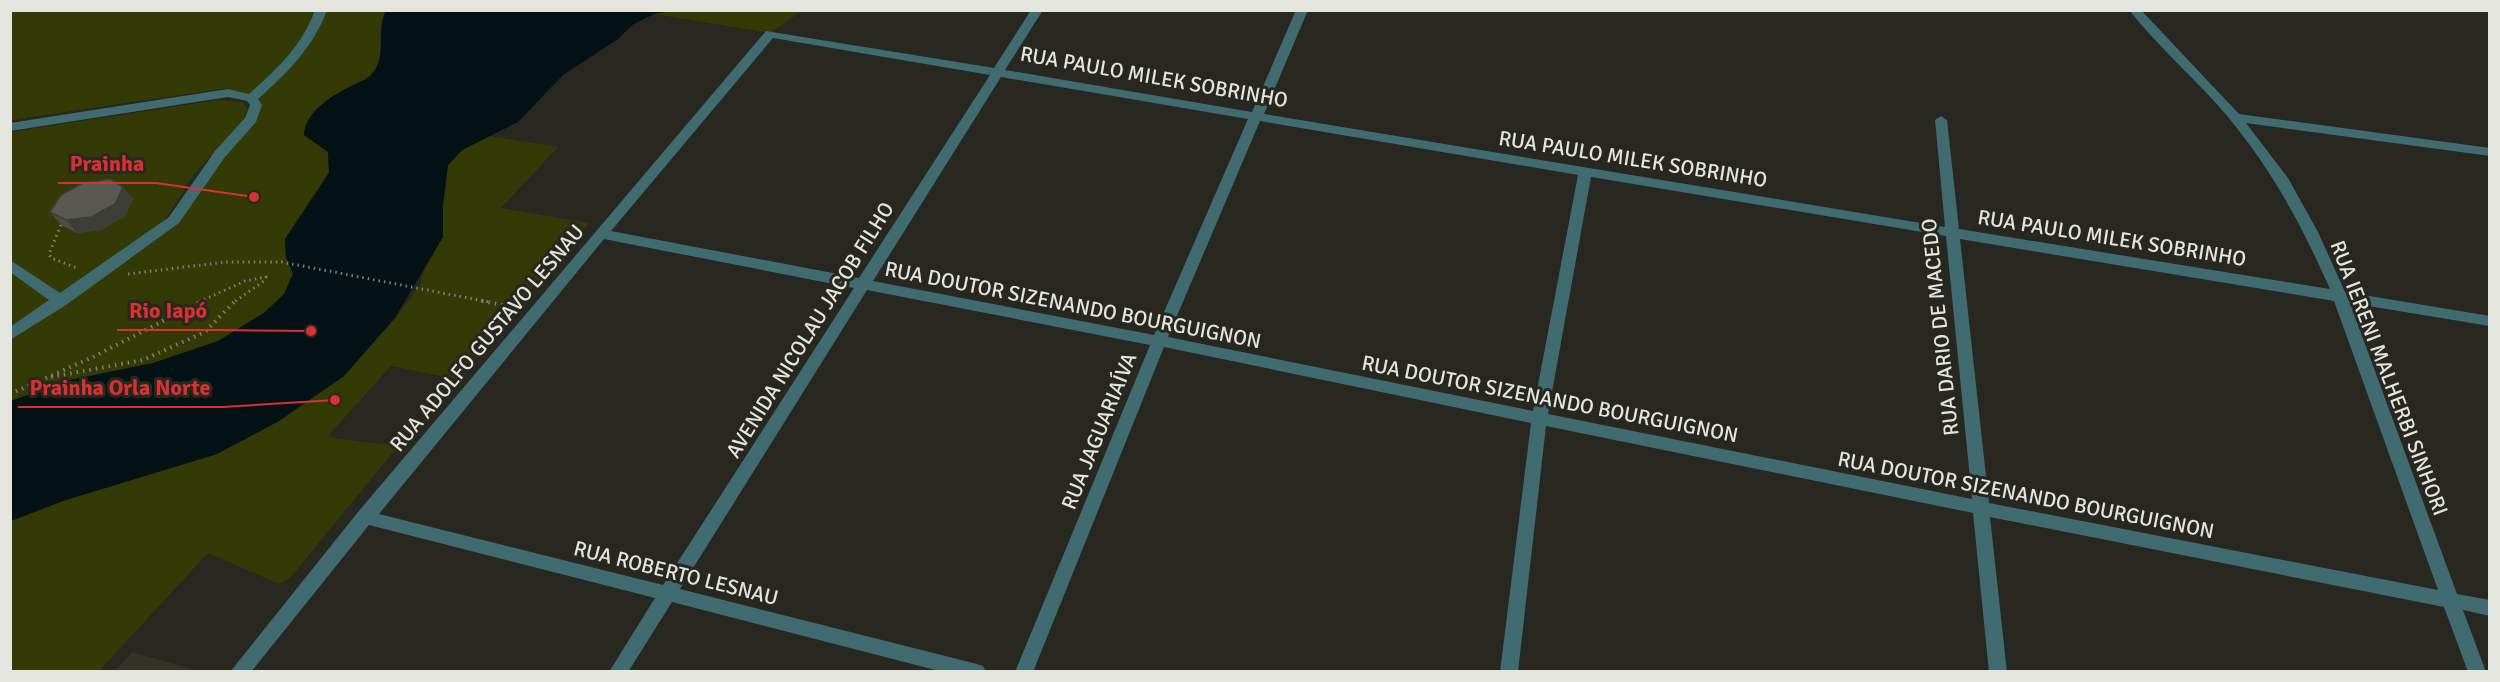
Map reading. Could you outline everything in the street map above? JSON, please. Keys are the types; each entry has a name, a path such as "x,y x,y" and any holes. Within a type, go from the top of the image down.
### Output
{"street":[{"path":"251,98 275,77 305,45 321,10"},
{"name":"AVENIDA NICOLAU JACOB FILHO","path":"618,672 1037,10"},
{"name":"RUA JAGUARIAÍVA","path":"1024,672 1159,341 1258,117 1302,10"},
{"name":"RUA IERENI MALHERBI SINHORI","path":"2134,10 2236,118 2281,178 2311,232 2340,297 2477,672"},
{"name":"RUA PAULO MILEK SOBRINHO","path":"770,34 1585,172 2490,321"},
{"name":"RUA ADOLFO GUSTAVO LESNAU","path":"239,672 364,517 770,34"},
{"path":"10,127 228,93 251,98 256,105 251,119 220,154 174,220 10,336"},
{"path":"2236,118 2490,152"},
{"name":"RUA DARIO DE MACEDO","path":"1941,120 1998,672"},
{"path":"1509,672 1539,419 1585,172"},
{"name":"RUA DOUTOR SIZENANDO BOURGUIGNON","path":"601,234 1159,341 1981,508 2490,608"},
{"path":"10,265 61,301"},
{"name":"RUA ROBERTO LESNAU","path":"364,517 977,672"}],"path":[{"path":"61,225 49,254 51,258 96,276 226,262 282,262 536,311"},
{"path":"10,394 216,294 257,276 266,277 264,281 237,299 205,332 187,341 142,360 51,376"}],"shaded area":[{"path":"386,10 672,11 654,14 632,25 618,39 563,75 518,122 462,150 448,165 443,205 443,237 395,318 344,376 279,421 217,454 63,501 11,521 11,401 70,380 153,363 218,341 264,313 284,294 293,274 286,257 285,239 329,173 328,152 304,135 305,127 320,106 342,91 368,78 375,69 379,62 383,18"},
{"path":"133,652 198,671 114,671"}],"green space":[{"path":"672,10 802,11 770,33 654,14"},
{"path":"11,11 386,11 381,21 380,62 369,77 343,90 304,135 328,152 329,172 285,239 286,257 293,274 284,294 264,313 218,341 153,363 70,380 11,401 11,337 177,222 224,155 253,122 256,98 228,88 11,120"},
{"path":"218,100 243,102 247,109 243,122 194,174 167,217 147,234 11,331 11,132"},
{"path":"489,136 558,147 501,208 589,223 455,379 391,366 327,437 398,446 290,578 279,584 208,553 99,671 11,672 11,521 63,501 217,454 279,421 344,376 419,287 425,268 443,237 443,205 448,165 462,150"}],"building":[{"path":"110,179 123,187 115,204 91,217 66,220 50,212 61,195 83,183"}],"place":[{"name":"Prainha","path":"254,197"},
{"name":"Rio Iapó","path":"311,331"},
{"name":"Prainha Orla Norte","path":"335,400"}]}
